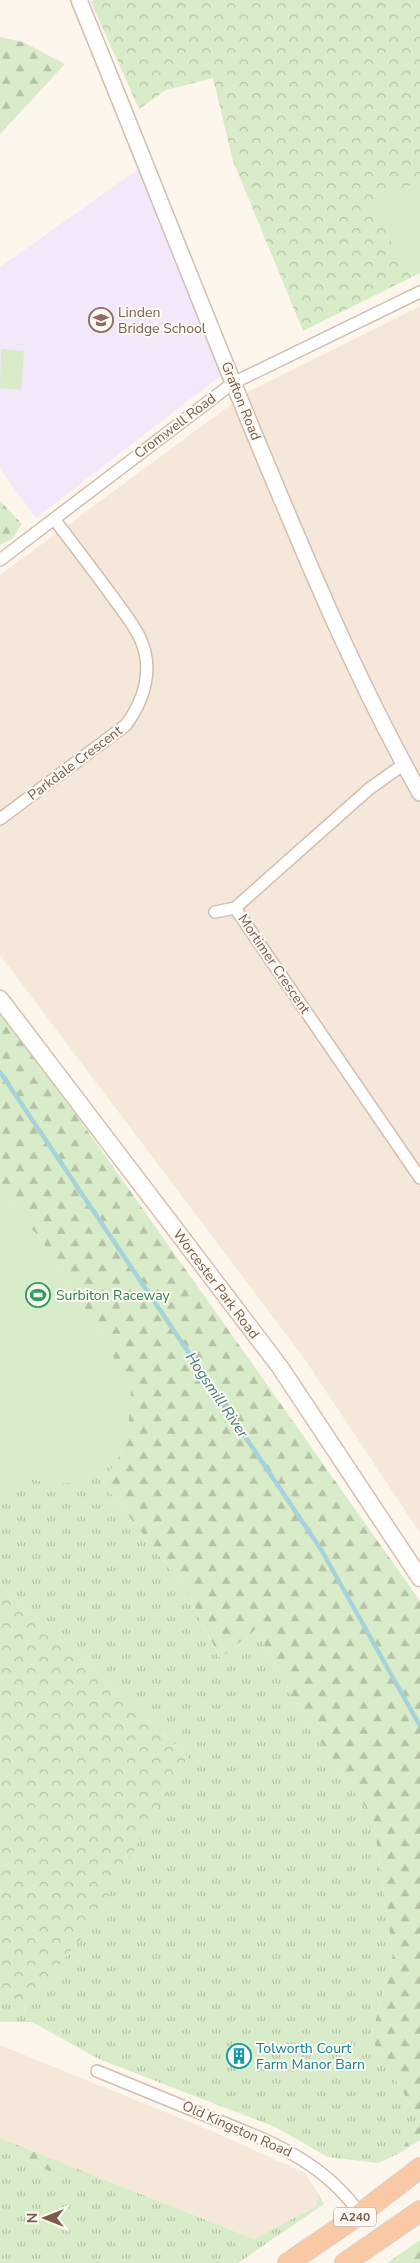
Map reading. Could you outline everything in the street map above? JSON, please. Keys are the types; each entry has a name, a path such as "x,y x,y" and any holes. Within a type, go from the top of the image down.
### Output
{"highway":[{"name":"A240","path":"288,2263 360,2214 420,2168"},
{"name":"A240","path":"345,2263 420,2211"}],"main road":[{"name":"Worcester Park Road","path":"0,999 280,1367 420,1578"}],"street":[{"name":"Grafton Road","path":"80,0 233,383 305,557 360,681 420,793"},
{"name":"Cromwell Road","path":"0,560 233,383 420,292"},
{"name":"Parkdale Crescent","path":"0,819 126,725 135,713 145,688 146,660 140,638 107,589 54,519"},
{"name":"Mortimer Crescent","path":"404,764 369,789 235,908 420,1178"},
{"path":"215,912 235,908"},
{"name":"Old Kingston Road","path":"97,2071 289,2150 320,2171 350,2199 360,2214"}],"shaded area":[{"name":"Linden Bridge School","path":"140,168 224,373 36,518 0,469 0,267"},
{"path":"420,306 420,1533 304,1358 0,955 0,575 248,392"},
{"path":"0,2045 212,2131 305,2173 319,2195 315,2207 254,2239 0,2138"}],"green space":[{"path":"94,0 420,0 420,273 303,331 233,161 213,78 166,90 139,109 91,2"},
{"path":"0,37 23,42 65,64 0,134"},
{"path":"420,181 420,264 405,271 373,203"},
{"path":"1,349 24,351 21,390 0,388"},
{"path":"0,501 22,524 12,539 0,545"},
{"path":"0,1014 53,1082 420,1601 420,2140 400,2153 419,2119 371,2038 393,1955 373,1818 302,1714 256,1629 220,1658 185,1588 103,1483 123,1450 106,1343 46,1247 0,1188"},
{"name":"Surbiton Raceway","path":"0,1188 46,1247 106,1343 131,1390 129,1421 123,1450 102,1469 74,1483 51,1483 31,1479 11,1483 0,1490"},
{"path":"123,1450 103,1483 185,1588 219,1657 256,1629 302,1714 373,1818 393,1955 371,2038 419,2119 400,2153 378,2163 328,2157 275,2127 99,2059 32,2022 0,2022 0,1994 24,2010 188,1757 0,1584 0,1490 10,1483 31,1479 51,1483 102,1469"},
{"path":"0,1584 188,1757 87,1931 23,2010 0,1994"},
{"path":"0,2138 73,2167 49,2171 0,2149"},
{"path":"0,2149 49,2171 73,2167 254,2239 315,2207 319,2195 324,2204 238,2263 0,2263"},
{"path":"420,2240 420,2263 387,2263"}],"waterway":[{"name":"Hogsmill River","path":"0,1072 322,1551 420,1726"}],"place":[{"name":"Linden Bridge School","path":"101,320"},
{"name":"Surbiton Raceway","path":"38,1295"},
{"name":"Tolworth Court Farm Manor Barn","path":"239,2056"}]}
